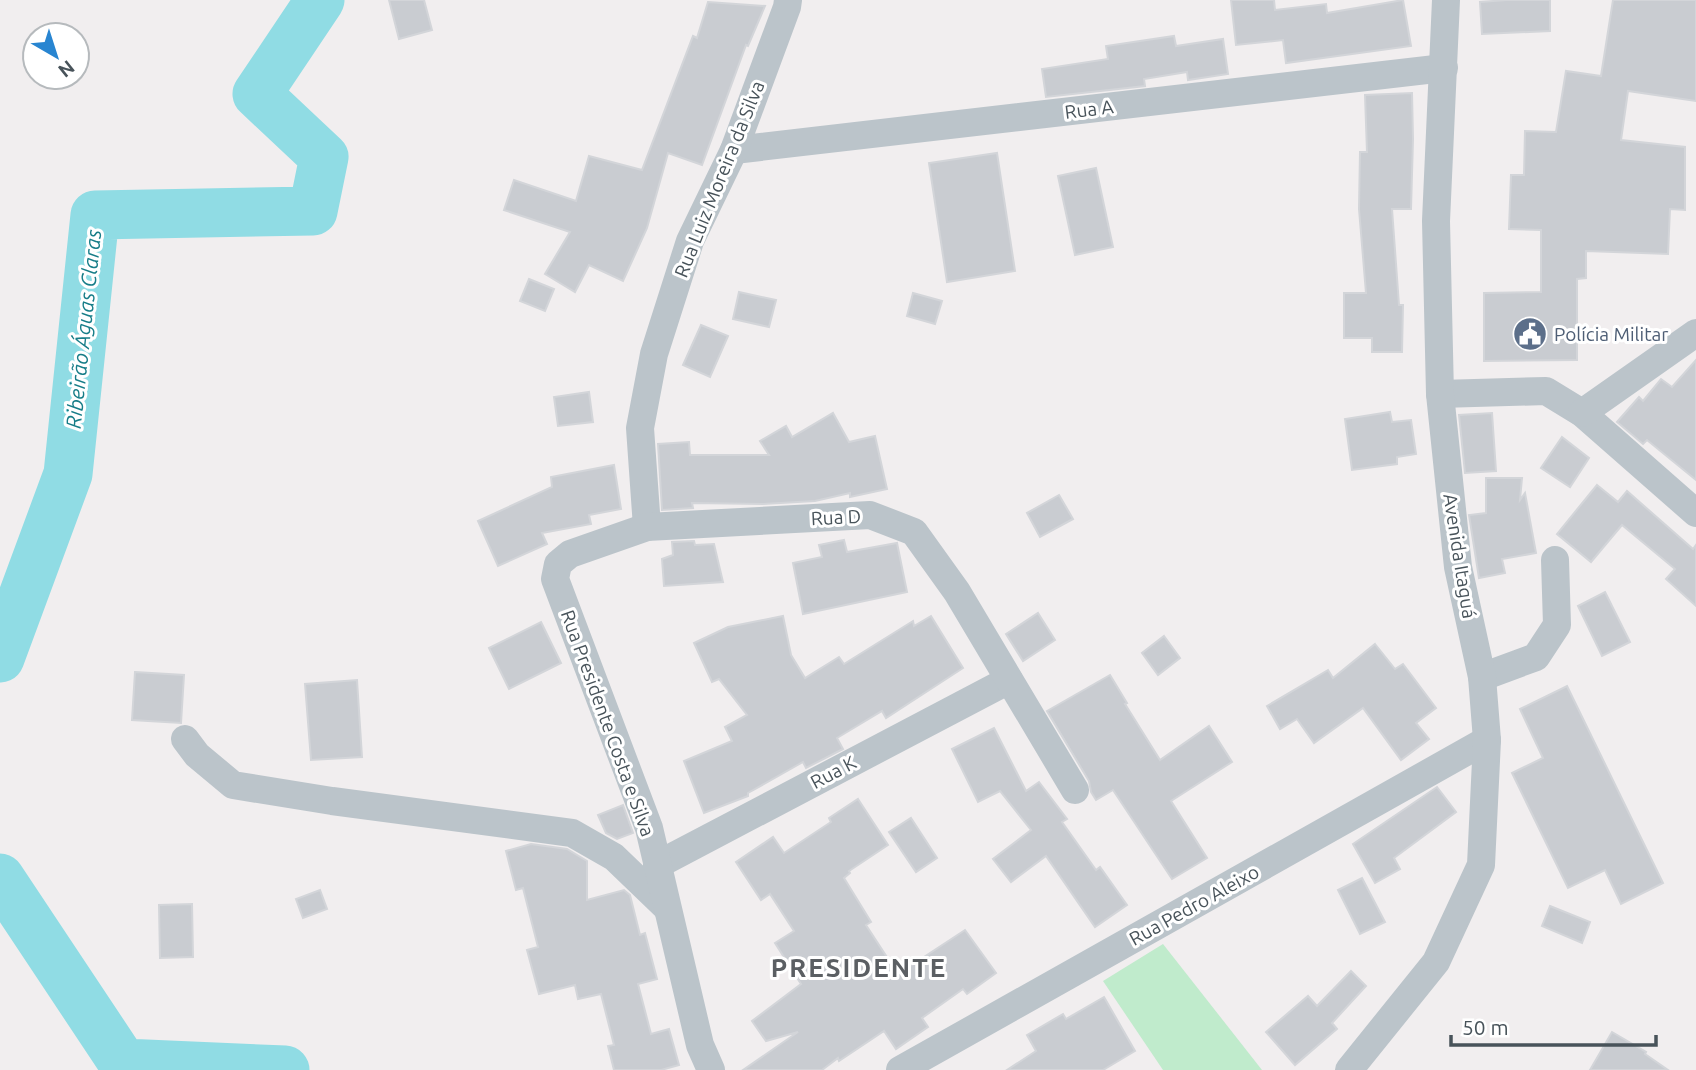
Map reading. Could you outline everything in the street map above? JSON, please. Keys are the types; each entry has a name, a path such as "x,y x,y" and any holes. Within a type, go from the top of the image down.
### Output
{"street":[{"name":"Rua Luiz Moreira da Silva","path":"647,527 640,428 654,354 690,241 734,150 788,0"},
{"name":"Avenida Itaguá","path":"1349,1070 1436,962 1481,865 1487,740 1482,677 1458,567 1440,394 1436,221 1446,0"},
{"name":"Rua A","path":"734,150 1444,68"},
{"path":"1582,413 1696,333"},
{"path":"1440,394 1546,391 1582,413 1696,513"},
{"name":"Rua D","path":"555,579 558,564 570,554 647,527 870,516 914,532 957,592 1075,790"},
{"path":"1482,677 1536,657 1558,625 1555,560"},
{"name":"Rua Presidente Costa e Silva","path":"555,579 649,828 700,1045 711,1070"},
{"name":"Rua K","path":"657,865 1009,680"},
{"path":"185,739 197,755 233,785 572,833 614,857 667,908"},
{"name":"Rua Pedro Aleixo","path":"900,1070 1487,740"}],"green space":[{"path":"1163,944 1262,1070 1163,1070 1103,981"}],"building":[{"path":"389,0 424,0 432,30 399,39"},
{"path":"1231,0 1274,0 1275,10 1326,4 1327,13 1403,0 1411,46 1286,63 1283,40 1236,45"},
{"path":"1550,0 1550,31 1482,34 1480,2"},
{"path":"1613,0 1696,0 1696,101 1628,91 1621,140 1685,147 1685,210 1670,209 1668,254 1586,251 1586,278 1577,279 1577,360 1484,361 1484,293 1541,292 1541,230 1509,229 1511,175 1524,175 1525,131 1556,132 1566,71 1601,76"},
{"path":"708,2 765,6 748,46 746,45 702,165 668,153 647,228 623,281 589,265 575,292 545,274 570,232 504,210 514,180 576,201 589,156 642,170 693,36 697,38"},
{"path":"1174,36 1176,46 1223,39 1228,74 1188,80 1187,72 1144,79 1145,86 1046,97 1042,69 1108,59 1106,46"},
{"path":"1412,93 1411,209 1392,209 1399,305 1403,305 1402,352 1372,352 1372,338 1344,338 1344,293 1366,293 1359,209 1360,152 1367,152 1365,95"},
{"path":"997,153 1015,271 947,282 929,163"},
{"path":"1096,168 1113,247 1075,255 1058,176"},
{"path":"529,279 554,289 545,311 520,301"},
{"path":"739,292 776,300 769,327 733,319"},
{"path":"913,293 942,301 935,324 907,316"},
{"path":"701,325 728,336 710,377 683,365"},
{"path":"1696,360 1696,480 1647,440 1643,444 1617,422 1639,397 1643,401 1661,379 1672,387"},
{"path":"589,392 593,422 558,426 554,397"},
{"path":"1390,412 1392,422 1411,420 1416,454 1397,457 1397,464 1352,470 1345,419"},
{"path":"833,413 849,442 875,436 887,489 850,497 850,493 815,501 763,504 692,503 693,508 662,510 658,444 689,442 690,455 769,455 760,441 786,426 792,437"},
{"path":"1492,413 1496,471 1465,473 1459,415"},
{"path":"1562,437 1589,458 1570,487 1541,468"},
{"path":"614,465 621,509 589,515 591,524 542,533 547,544 498,566 478,521 552,487 551,477"},
{"path":"1486,478 1522,478 1520,500 1525,493 1536,553 1502,559 1505,573 1479,578 1469,515 1486,513"},
{"path":"1597,485 1618,502 1627,491 1693,549 1696,545 1696,606 1666,579 1675,569 1622,525 1591,562 1557,534"},
{"path":"1059,495 1073,519 1040,537 1027,513"},
{"path":"844,540 847,552 897,543 907,592 803,614 793,563 822,557 819,545"},
{"path":"694,541 695,545 714,544 723,582 664,586 662,559 673,555 672,542"},
{"path":"1605,592 1630,642 1602,656 1578,606"},
{"path":"1038,613 1055,640 1023,661 1006,634"},
{"path":"783,616 791,655 805,678 839,657 844,664 913,621 914,626 931,616 963,668 886,718 882,711 837,738 843,749 806,768 803,762 748,793 748,796 704,813 684,761 732,741 725,727 747,715 719,679 712,682 694,643 728,627"},
{"path":"541,622 561,663 509,689 489,648"},
{"path":"1164,636 1180,658 1158,675 1142,653"},
{"path":"1375,644 1395,669 1403,664 1436,708 1416,723 1429,739 1401,760 1363,708 1314,743 1297,719 1280,729 1267,706 1328,670 1333,678"},
{"path":"135,672 184,675 181,723 132,720"},
{"path":"1110,675 1160,760 1209,726 1232,762 1171,801 1207,858 1172,879 1113,790 1096,800 1089,781 1047,711"},
{"path":"357,680 362,757 311,760 305,684"},
{"path":"1567,686 1663,883 1621,904 1605,870 1568,888 1512,773 1543,758 1520,709"},
{"path":"994,728 1026,791 1039,782 1067,819 1062,822 1096,870 1100,867 1127,905 1095,927 1046,856 1011,882 993,859 1031,830 1000,791 978,802 952,749"},
{"path":"1437,787 1456,812 1394,858 1400,869 1375,883 1353,844"},
{"path":"858,799 888,845 849,871 844,878 871,922 866,925 898,974 965,930 996,973 967,994 963,989 922,1018 928,1027 896,1049 884,1031 822,1070 743,1070 798,1032 766,1041 752,1021 801,984 775,943 794,931 770,894 761,900 736,862 773,837 784,853 831,822 829,818"},
{"path":"623,805 633,833 617,839 606,833 598,815"},
{"path":"911,818 937,858 916,872 889,832"},
{"path":"531,844 567,849 587,861 587,900 624,890 630,895 640,935 645,933 657,979 638,984 651,1034 669,1029 679,1065 661,1070 614,1070 608,1046 614,1045 601,994 578,999 575,985 539,994 527,950 538,947 523,888 516,890 506,851"},
{"path":"1362,878 1385,922 1360,934 1338,890"},
{"path":"320,890 327,909 303,918 296,899"},
{"path":"192,904 193,957 160,958 159,905"},
{"path":"1550,906 1590,922 1582,943 1542,926"},
{"path":"1351,971 1366,986 1332,1023 1337,1029 1295,1065 1266,1032 1308,996 1317,1006"},
{"path":"1104,997 1135,1051 1103,1070 1007,1070 1036,1051 1027,1035 1063,1014 1066,1019"},
{"path":"1612,1032 1646,1052 1645,1054 1668,1070 1590,1070"}],"waterway":[{"name":"Ribeirão Águas Claras","path":"0,658 68,474 95,215 313,211 324,157 257,94 320,0"},
{"name":"Ribeirão Águas Claras","path":"0,878 123,1063 285,1070"}],"place":[{"name":"Polícia Militar","path":"1530,334"}],"district":[{"name":"PRESIDENTE","path":"859,967"}]}
